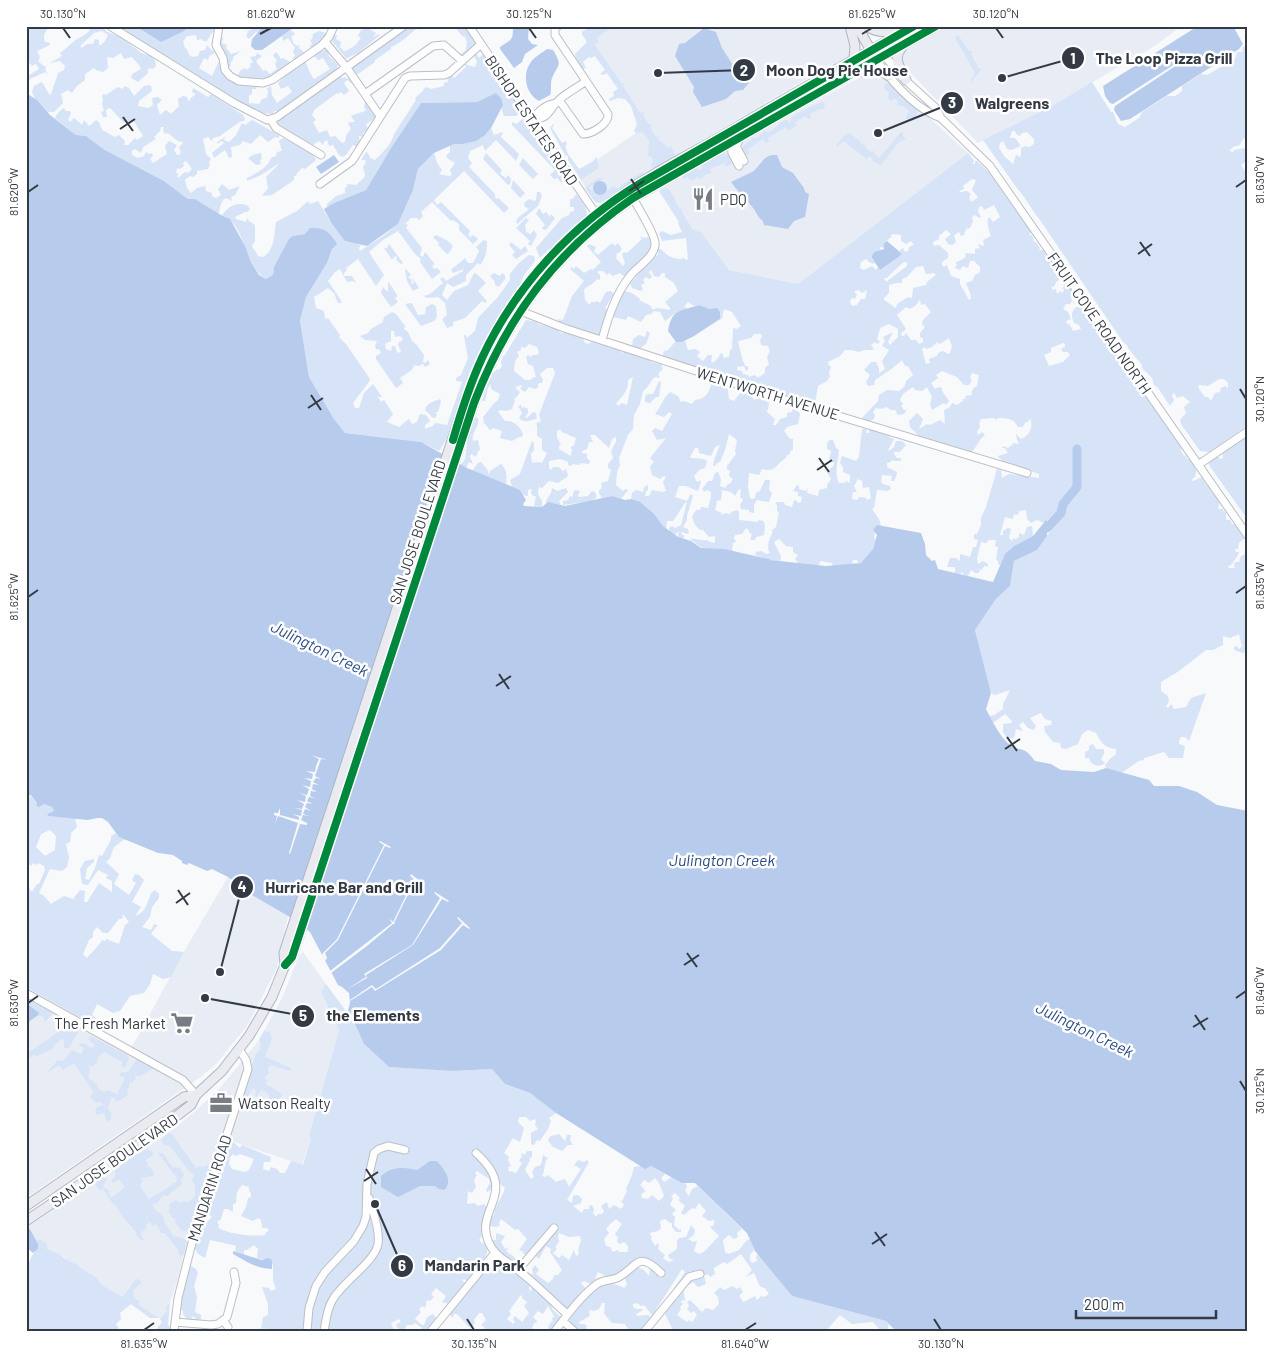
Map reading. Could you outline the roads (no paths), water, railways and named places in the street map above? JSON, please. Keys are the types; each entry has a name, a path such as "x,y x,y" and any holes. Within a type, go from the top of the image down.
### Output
{"main road":[{"path":"850,26 855,46 854,59"},
{"path":"857,26 881,58"},
{"path":"867,26 874,48"},
{"path":"867,26 882,33 912,27"},
{"name":"SAN JOSE BOULEVARD","path":"515,309 566,254 596,226 632,198 936,26"},
{"name":"SAN JOSE BOULEVARD","path":"26,1220 147,1139 191,1105 196,1095 222,1071 239,1050 264,1012 285,965 292,957 294,937 456,444 465,401 483,357 546,261 596,214 647,179 912,27"},
{"path":"902,46 898,51 896,59 906,80"},
{"path":"800,104 804,106 868,70 879,70 889,76"},
{"path":"731,142 734,135 754,117"},
{"path":"698,160 722,140 726,134"},
{"path":"632,198 632,192 645,184 647,179"},
{"path":"566,254 566,249 596,220 596,214"},
{"name":"SAN JOSE BOULEVARD","path":"29,1204 184,1097 196,1095"},
{"path":"140,1129 147,1139"},
{"path":"29,1204 39,1212"}],"street":[{"path":"110,26 234,102 264,119 271,120 404,26"},
{"path":"219,26 216,45 223,58 225,70 230,76 239,81 269,82 325,42 334,26"},
{"name":"BISHOP ESTATES ROAD","path":"469,26 596,214"},
{"path":"557,102 583,134 588,134 609,119 608,114 555,35 554,31 558,26"},
{"path":"325,42 347,68 380,116"},
{"path":"366,94 433,46 440,44 444,46 462,61"},
{"path":"320,184 352,161 405,78 449,73 481,44"},
{"name":"FRUIT COVE ROAD NORTH","path":"881,58 889,76 898,86 931,115 942,118"},
{"name":"FRUIT COVE ROAD NORTH","path":"881,58 936,108 942,118 990,166 1248,536"},
{"path":"532,120 537,112 557,102 586,81"},
{"path":"271,120 276,128 322,155"},
{"path":"731,142 732,153 741,163 736,146 741,136"},
{"path":"602,340 620,291 629,277 652,253 656,246 654,238 632,198"},
{"name":"WENTWORTH AVENUE","path":"515,309 544,321 781,398 1027,472"},
{"path":"1198,464 1248,431"},
{"path":"26,993 183,1080 196,1095"},
{"name":"MANDARIN ROAD","path":"174,1331 178,1298 190,1248 248,1069 246,1060 239,1050"},
{"path":"307,1331 309,1308 316,1286 325,1272 354,1241 363,1226 366,1217 367,1184 375,1152 388,1146 405,1150"},
{"path":"476,1153 492,1172 497,1183 485,1231 494,1254 518,1270 567,1314"},
{"path":"324,1331 332,1300 358,1270 372,1258 378,1246 375,1222 366,1193"},
{"path":"518,1270 554,1228"},
{"path":"431,1331 494,1254"},
{"path":"555,1331 567,1314 598,1284 620,1277 637,1262 648,1263 661,1273"},
{"path":"175,1322 211,1325 218,1324 227,1317 236,1283 234,1272"},
{"path":"644,1331 689,1277 700,1274"},
{"path":"222,1320 228,1327"},
{"path":"562,1321 574,1331"}],"water":[{"path":"138,26 190,26 161,42"},
{"path":"296,26 262,50 255,50 251,46 252,39 263,27"},
{"path":"513,26 529,26 528,39 532,44 538,45 525,54 522,62 514,68 500,49 511,39"},
{"path":"1198,26 1233,26 1243,44 1239,49 1130,119 1121,121 1114,110 1115,106 1177,65 1175,64 1113,104 1105,96 1103,86"},
{"path":"704,28 716,32 722,48 733,65 739,67 749,83 743,90 735,91 726,99 702,107 693,92 694,87 675,56 679,44 685,43"},
{"path":"547,49 553,50 559,62 551,80 550,95 539,101 534,98 528,88 526,72 532,60"},
{"name":"Julington Creek","path":"26,93 37,100 50,115 76,135 86,136 105,150 164,181 188,199 195,199 230,219 245,246 251,262 259,275 266,279 273,275 274,267 289,239 293,236 305,234 310,228 320,228 332,236 337,244 332,249 327,263 306,297 300,321 309,377 334,419 345,433 421,442 467,468 520,490 526,500 523,504 524,506 542,507 548,502 565,506 612,496 625,500 631,499 640,502 654,514 663,526 678,537 691,541 701,548 724,549 770,560 826,566 861,563 873,549 877,535 873,530 877,525 921,533 926,555 932,561 935,560 938,569 993,582 1005,554 1014,546 1033,536 1047,519 1047,536 1037,550 1014,561 1010,586 996,599 975,630 991,693 986,709 1001,735 1008,743 1026,752 1035,761 1051,764 1061,770 1094,772 1106,768 1149,780 1154,786 1179,786 1197,792 1217,805 1248,811 1248,1331 896,1331 886,1321 792,1296 755,1251 747,1233 695,1183 682,1183 651,1166 645,1169 556,1113 530,1093 505,1084 492,1069 452,1071 389,1067 364,1044 354,1022 347,1014 350,1003 349,993 338,985 310,932 288,916 250,894 228,877 212,869 207,871 189,863 187,865 173,855 158,853 119,837 108,822 102,818 88,820 48,816 47,814 54,811 52,807 44,804 39,807 36,806 37,803 31,795 26,797"},
{"path":"496,93 501,98 503,105 491,128 476,141 454,144 434,153 418,169 413,190 398,224 367,246 345,241 332,224 324,209 366,190 421,103 477,102"},
{"path":"334,155 339,162 321,174 316,167"},
{"path":"777,155 782,167 793,173 805,192 809,194 805,217 794,221 788,229 764,225 750,204 731,182 754,171 765,158"},
{"path":"597,181 603,181 607,188 603,195 597,195 593,191 593,185"},
{"path":"887,241 901,253 900,256 880,270 872,256 884,249 884,243"},
{"path":"699,305 710,309 717,308 720,312 720,319 694,336 682,342 676,342 668,331 674,315 677,312"},
{"path":"26,1003 39,1013 26,1024"},
{"path":"430,1161 437,1161 447,1175 448,1183 444,1190 435,1186 420,1186 398,1197 381,1187 381,1176 389,1170 403,1168 417,1170"},
{"path":"30,1229 38,1244 38,1249 33,1253 26,1247 26,1232"},
{"path":"233,1251 262,1260 268,1258 272,1260 272,1269 251,1264 233,1254"}],"waterway":[{"path":"1047,528 1061,513 1063,504 1077,487 1077,449"}],"place":[{"name":"Moon Dog Pie House","path":"658,73"},
{"name":"The Loop Pizza Grill","path":"1002,78"},
{"name":"Walgreens","path":"878,133"},
{"name":"PDQ","path":"703,199"},
{"name":"Hurricane Bar and Grill","path":"220,972"},
{"name":"the Elements","path":"205,998"},
{"name":"The Fresh Market","path":"182,1023"},
{"name":"Watson Realty","path":"221,1103"},
{"name":"Mandarin Park","path":"375,1204"}]}
